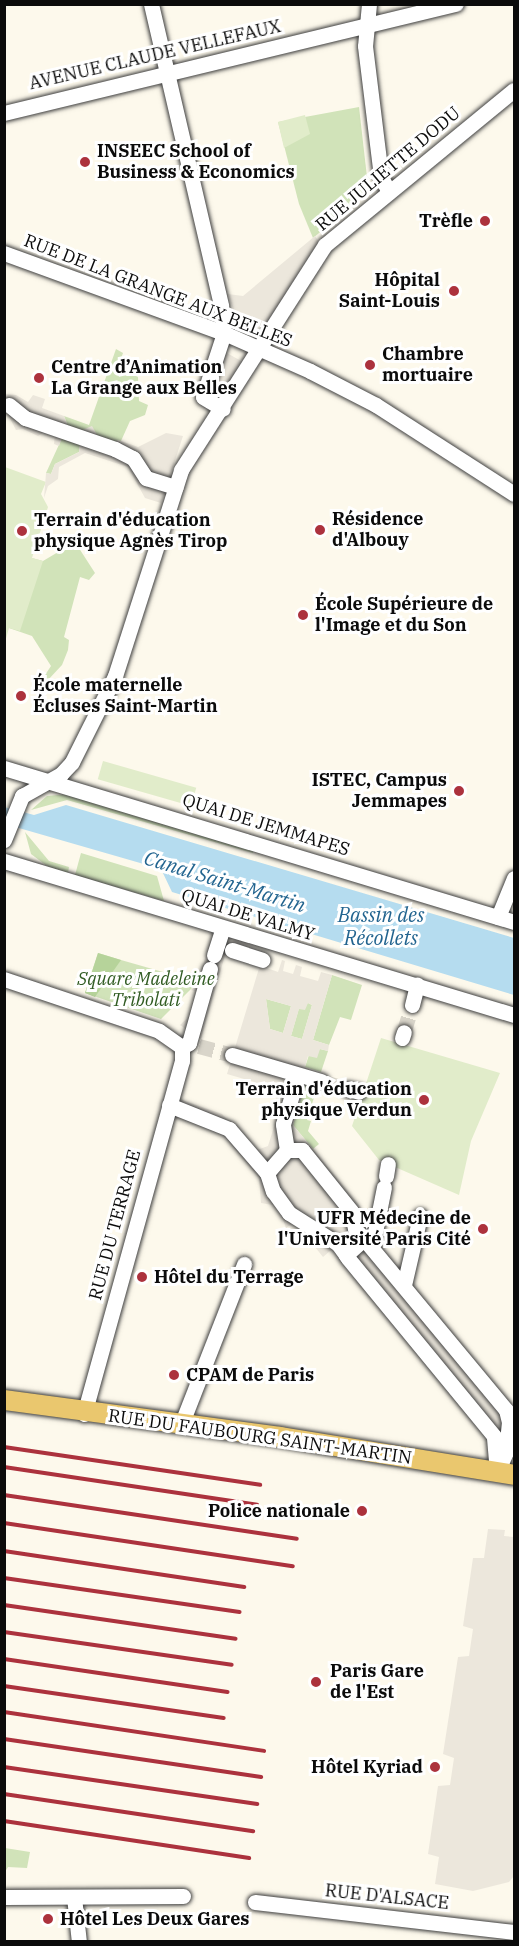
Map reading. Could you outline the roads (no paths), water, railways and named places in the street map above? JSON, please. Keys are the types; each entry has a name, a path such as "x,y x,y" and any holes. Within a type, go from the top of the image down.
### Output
{"main road":[{"name":"RUE DU FAUBOURG SAINT-MARTIN","path":"4,1400 84,1414 182,1425 506,1474"}],"street":[{"path":"151,4 221,306 224,333 203,397 223,410"},
{"path":"369,4 365,46 381,177 389,192"},
{"name":"AVENUE CLAUDE VELLEFAUX","path":"4,113 456,4"},
{"name":"RUE JULIETTE DODU","path":"7,837 22,796 61,774 72,762 106,697 182,470 223,410 325,245 514,90"},
{"name":"RUE DE LA GRANGE AUX BELLES","path":"4,253 224,333 260,349 376,405 514,494"},
{"path":"9,405 25,418 115,449 133,458 146,478 176,487"},
{"name":"QUAI DE JEMMAPES","path":"4,768 514,922"},
{"name":"QUAI DE VALMY","path":"4,861 514,1014"},
{"path":"498,917 514,878"},
{"name":"RUE DU TERRAGE","path":"84,1414 182,1061 190,1046 220,954 223,928"},
{"path":"220,954 262,960"},
{"path":"4,979 165,1033 190,1046"},
{"path":"412,1005 417,985"},
{"path":"232,1055 309,1078 284,1124 287,1150 267,1173"},
{"path":"169,1106 221,1123 267,1173 273,1191 289,1213 338,1244 497,1440 506,1474"},
{"path":"287,1150 302,1150 351,1211 355,1229 499,1400 509,1418 504,1461 506,1474"},
{"path":"368,1244 386,1176"},
{"path":"404,1285 420,1216"},
{"path":"346,1254 368,1244"},
{"path":"182,1425 244,1264"},
{"path":"488,1429 509,1432"},
{"path":"4,1897 183,1896"},
{"path":"74,1897 79,1941"},
{"name":"RUE D'ALSACE","path":"255,1902 514,1932"}],"water":[{"name":"Bassin des Récollets","path":"66,805 514,938 514,995 172,892 161,869 5,824 4,807 34,815"}],"tunnel":[{"path":"404,1032 412,1005"},
{"path":"199,1046 232,1055"},
{"path":"321,1081 348,1089"}],"railway":[{"path":"4,1447 260,1485"},
{"path":"4,1467 257,1505"},
{"path":"4,1495 297,1539"},
{"path":"4,1523 293,1566"},
{"path":"4,1551 244,1587"},
{"path":"4,1578 240,1612"},
{"path":"4,1605 236,1639"},
{"path":"4,1632 232,1665"},
{"path":"4,1659 228,1692"},
{"path":"4,1686 224,1718"},
{"path":"4,1712 264,1751"},
{"path":"4,1739 261,1777"},
{"path":"4,1767 257,1804"},
{"path":"4,1794 253,1831"},
{"path":"4,1821 249,1858"}],"place":[{"name":"INSEEC School of Business & Economics","path":"85,162"},
{"name":"Trèfle","path":"485,221"},
{"name":"Hôpital Saint-Louis","path":"454,291"},
{"name":"Chambre mortuaire","path":"370,365"},
{"name":"Centre d’Animation La Grange aux Belles","path":"39,378"},
{"name":"Résidence d'Albouy","path":"320,530"},
{"name":"Terrain d'éducation physique Agnès Tirop","path":"22,531"},
{"name":"École Supérieure de l'Image et du Son","path":"303,615"},
{"name":"École maternelle Écluses Saint-Martin","path":"21,696"},
{"name":"ISTEC, Campus Jemmapes","path":"459,791"},
{"name":"Terrain d'éducation physique Verdun","path":"424,1100"},
{"name":"UFR Médecine de l'Université Paris Cité","path":"483,1229"},
{"name":"Hôtel du Terrage","path":"142,1277"},
{"name":"CPAM de Paris","path":"174,1375"},
{"name":"Police nationale","path":"362,1511"},
{"name":"Paris Gare de l'Est","path":"316,1682"},
{"name":"Hôtel Kyriad","path":"435,1767"},
{"name":"Hôtel Les Deux Gares","path":"48,1919"}],"water label":[{"name":"Canal Saint-Martin","path":"225,881"}],"park label":[{"name":"Square Madeleine Tribolati","path":"146,990"}]}
